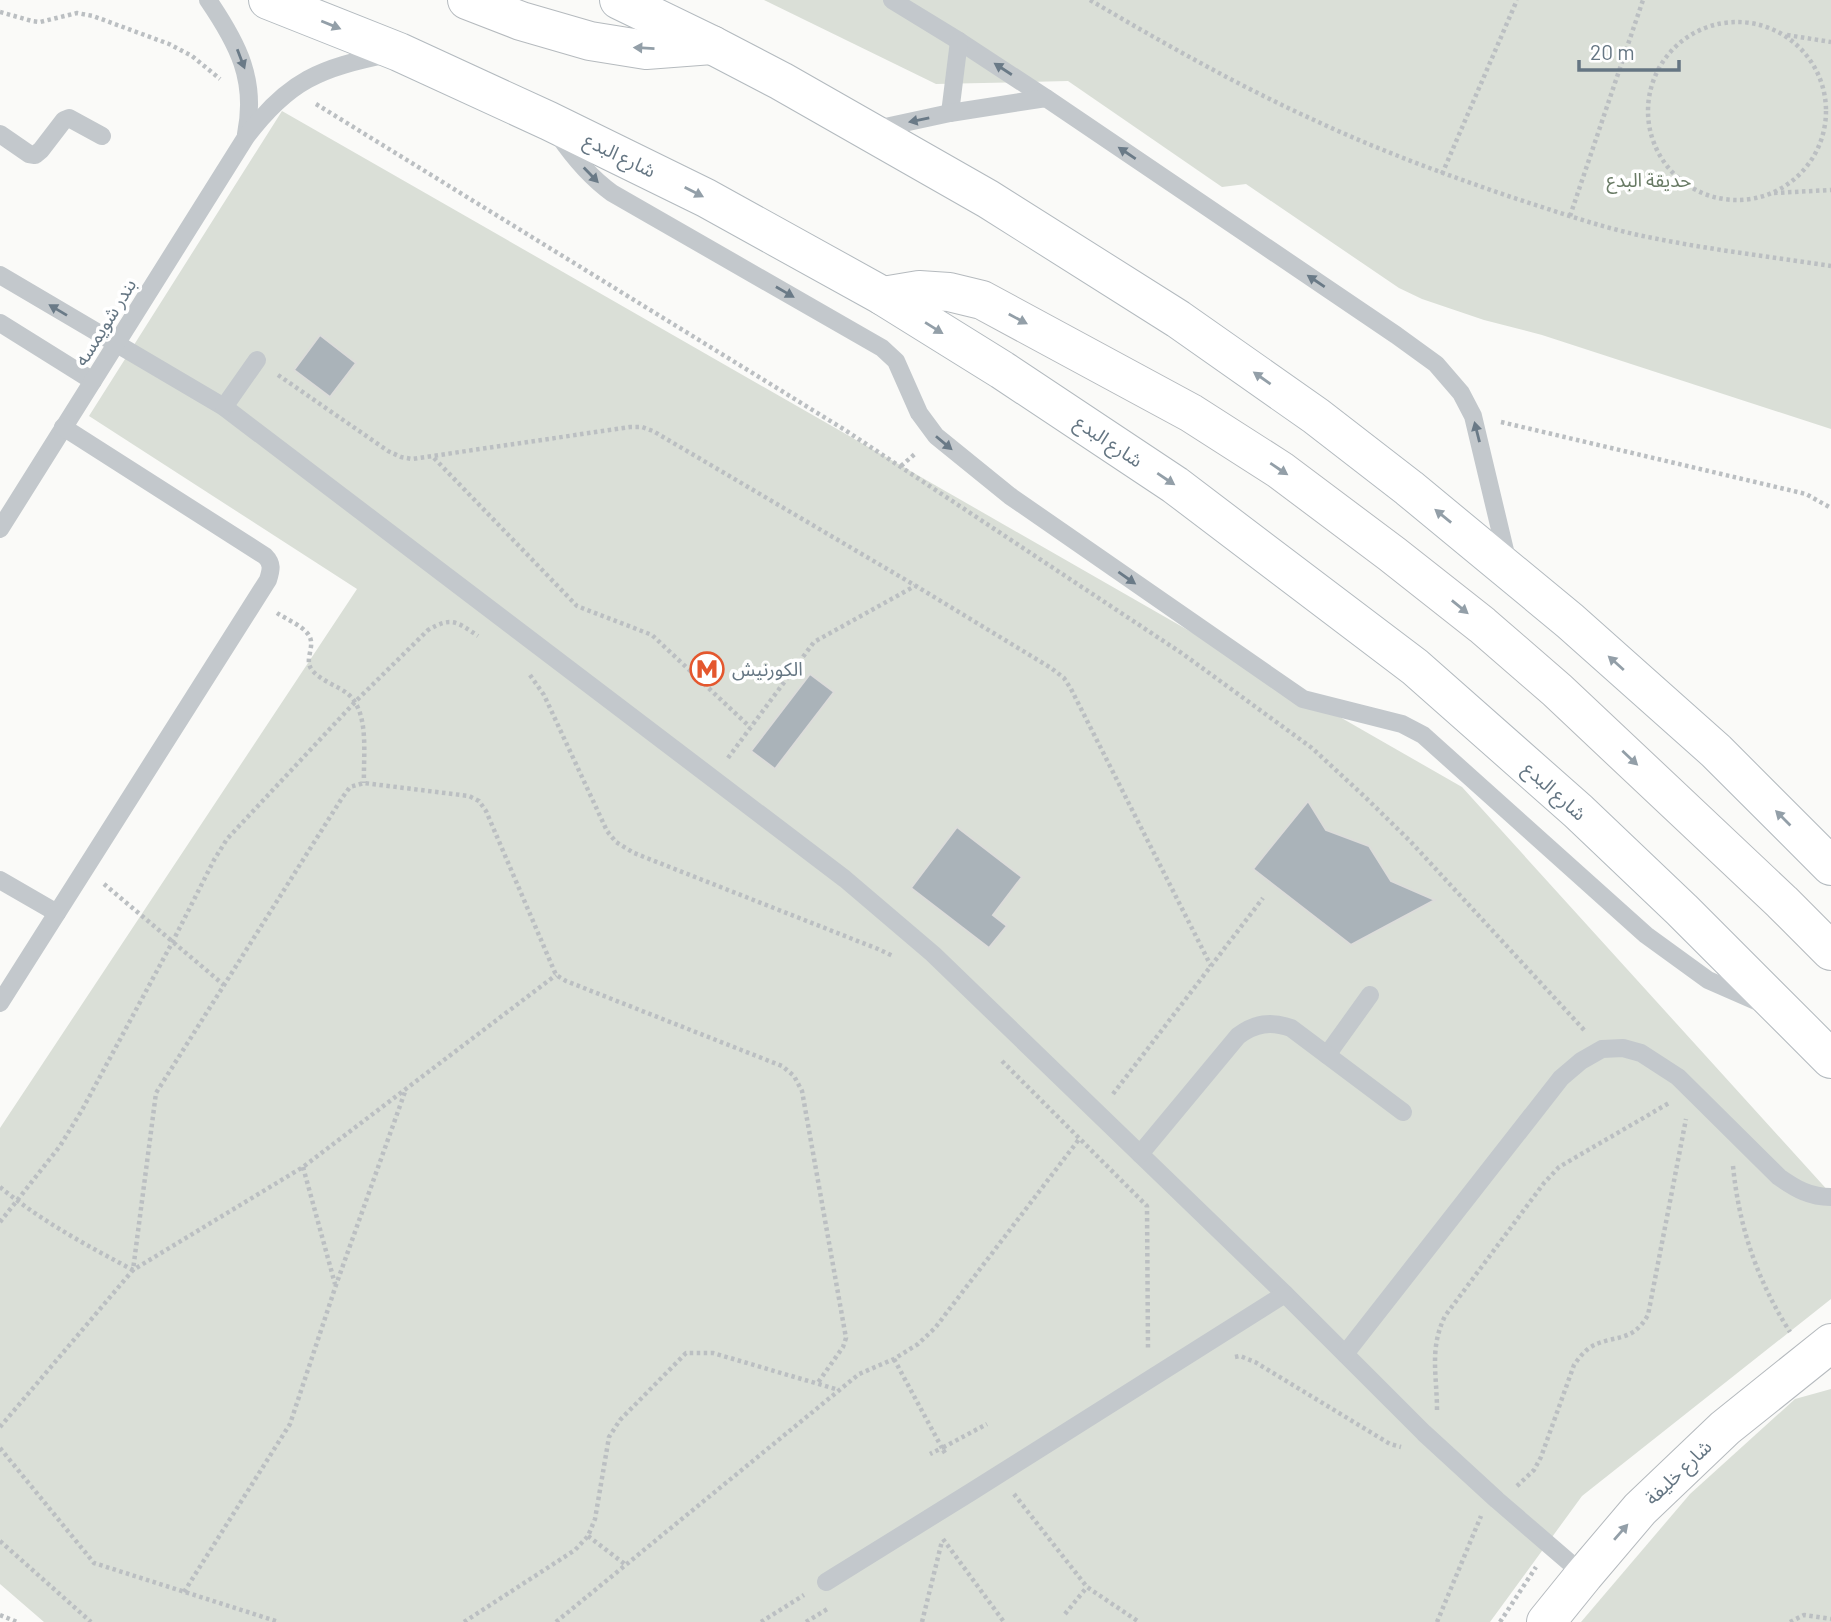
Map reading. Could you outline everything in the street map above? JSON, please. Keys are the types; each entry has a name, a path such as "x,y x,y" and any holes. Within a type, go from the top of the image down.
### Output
{"main road":[{"name":"شارع البدع","path":"268,0 399,52 549,121 706,198 883,296 1002,370 1175,485 1415,667 1587,820 1682,910 1831,1059"},
{"path":"467,0 521,21 590,41 646,50 712,45"},
{"path":"619,0 780,81 988,199 1178,319 1317,416 1510,570 1716,751 1831,866"},
{"path":"883,296 919,290 949,292 982,300 1191,413 1280,470 1482,625 1557,690 1831,951"},
{"name":"شارع خليفة","path":"1546,1622 1640,1509 1725,1428 1824,1354"}],"lane":[{"name":"بندر شويمسه","path":"208,0 234,41 248,78 250,100 246,138"},
{"path":"892,0 1046,98 1436,364 1461,393 1473,416 1510,570"},
{"path":"950,113 959,41"},
{"name":"بندر شويمسه","path":"0,529 261,117 291,89 324,71 350,62 399,52"},
{"path":"869,131 950,113 1046,98"},
{"path":"0,134 29,154 35,155 64,120 69,118 103,136"},
{"path":"549,121 572,155 595,181 612,193 881,348 896,360 919,413 936,436 1010,496 1303,699 1402,724 1423,736 1646,935 1709,980 1788,1015"},
{"path":"0,275 224,407 845,879 933,954 1285,1294 1424,1433 1584,1574"},
{"path":"0,323 93,381"},
{"path":"224,407 257,360"},
{"path":"0,1003 271,571 270,561 265,556 63,428"},
{"path":"0,880 57,914"},
{"path":"1327,1055 1370,995"},
{"path":"1140,1154 1238,1035 1257,1025 1280,1024 1291,1028 1403,1112"},
{"path":"1345,1354 1561,1078 1581,1061 1602,1049 1623,1048 1641,1053 1678,1077 1779,1177 1798,1190 1819,1197 1831,1196"},
{"path":"826,1582 1285,1294"}],"path":[{"path":"1090,0 1244,87 1312,120 1442,174 1570,216 1653,238 1831,266"},
{"path":"1442,174 1517,0"},
{"path":"1570,216 1643,0"},
{"path":"0,12 32,22 77,13 93,16 169,44 192,56 220,80 231,82 248,78"},
{"path":"1743,22 1765,26 1784,35 1801,48 1814,65 1823,85 1828,116 1819,148 1807,167 1792,182 1753,200 1731,201 1710,197 1690,188 1673,174 1660,157 1651,138 1647,116 1649,95 1656,74 1667,55 1683,40 1701,29 1721,23 1743,22"},
{"path":"1784,35 1831,42"},
{"path":"291,89 845,430 1184,654 1312,748 1364,796 1410,841 1602,1049"},
{"path":"1773,193 1831,190"},
{"path":"257,360 388,451 412,459 617,429 642,427 653,431 1051,668 1064,678 1072,689 1211,966"},
{"path":"1473,416 1806,494 1831,508"},
{"path":"433,457 577,606 652,635 750,727"},
{"path":"713,778 814,642 916,586"},
{"path":"255,600 310,636 312,642 309,663 313,671 347,693 360,710 363,721 363,783"},
{"path":"0,1222 60,1146 82,1110 227,839 355,702 428,630 442,621 451,621 464,626 484,640"},
{"path":"524,668 544,695 607,831 615,842 634,853 878,948 897,958"},
{"path":"133,1270 156,1093 342,798 350,787 363,783 469,796 479,801 486,811 556,975 782,1066 794,1076 802,1091 846,1338 843,1347 817,1384"},
{"path":"86,868 224,985"},
{"path":"556,1622 859,1374 894,1359 918,1344 935,1328 1263,898"},
{"path":"0,1427 133,1270 303,1167 556,975"},
{"path":"1000,1059 1147,1206 1148,1380"},
{"path":"184,1592 290,1424 336,1285 407,1088"},
{"path":"1226,1359 1240,1356 1255,1362 1397,1447 1410,1444 1424,1433 1437,1413 1435,1343 1445,1316 1544,1183 1559,1167 1691,1090"},
{"path":"1437,1622 1475,1527 1487,1508 1518,1486 1541,1457 1574,1366 1580,1357 1587,1349 1597,1344 1632,1333 1642,1325 1648,1315 1691,1090"},
{"path":"1732,1130 1736,1199 1752,1258 1768,1294 1788,1328 1824,1354"},
{"path":"303,1167 336,1285"},
{"path":"0,1188 57,1229 133,1270"},
{"path":"464,1622 575,1550 588,1536 595,1519 609,1437 620,1420 686,1353 713,1353 839,1390"},
{"path":"894,1359 944,1450"},
{"path":"930,1454 944,1450 987,1424"},
{"path":"0,1448 94,1563 279,1622"},
{"path":"1004,1499 1014,1493 1087,1587 1139,1622"},
{"path":"931,1545 953,1531"},
{"path":"588,1536 626,1565"},
{"path":"922,1622 943,1538"},
{"path":"943,1538 1004,1622"},
{"path":"0,1541 91,1622"},
{"path":"1500,1622 1550,1545"},
{"path":"761,1622 826,1582"},
{"path":"1065,1614 1087,1587"},
{"path":"806,1622 829,1608"},
{"path":"0,1615 17,1622"},
{"path":"1790,1622 1804,1615 1831,1619"}],"green space":[{"name":"حديقة البدع","path":"764,0 1831,0 1831,429 1422,299 1399,288 1246,184 1222,187 1068,81 936,84"},
{"path":"282,111 1462,787 1831,1194 1831,1299 1582,1496 1490,1622 44,1622 0,1584 0,1128 357,589 89,416"},
{"path":"1831,1389 1831,1622 1581,1622 1690,1494 1795,1399"}],"building":[{"path":"320,335 356,363 330,397 294,370"},
{"path":"810,674 834,692 775,769 751,751"},
{"path":"1308,801 1326,830 1369,846 1391,881 1435,900 1351,945 1253,869"},
{"path":"957,827 1022,877 993,915 1007,926 989,948 911,888"}],"place":[{"name":"الكورنيش","path":"707,669"}]}
